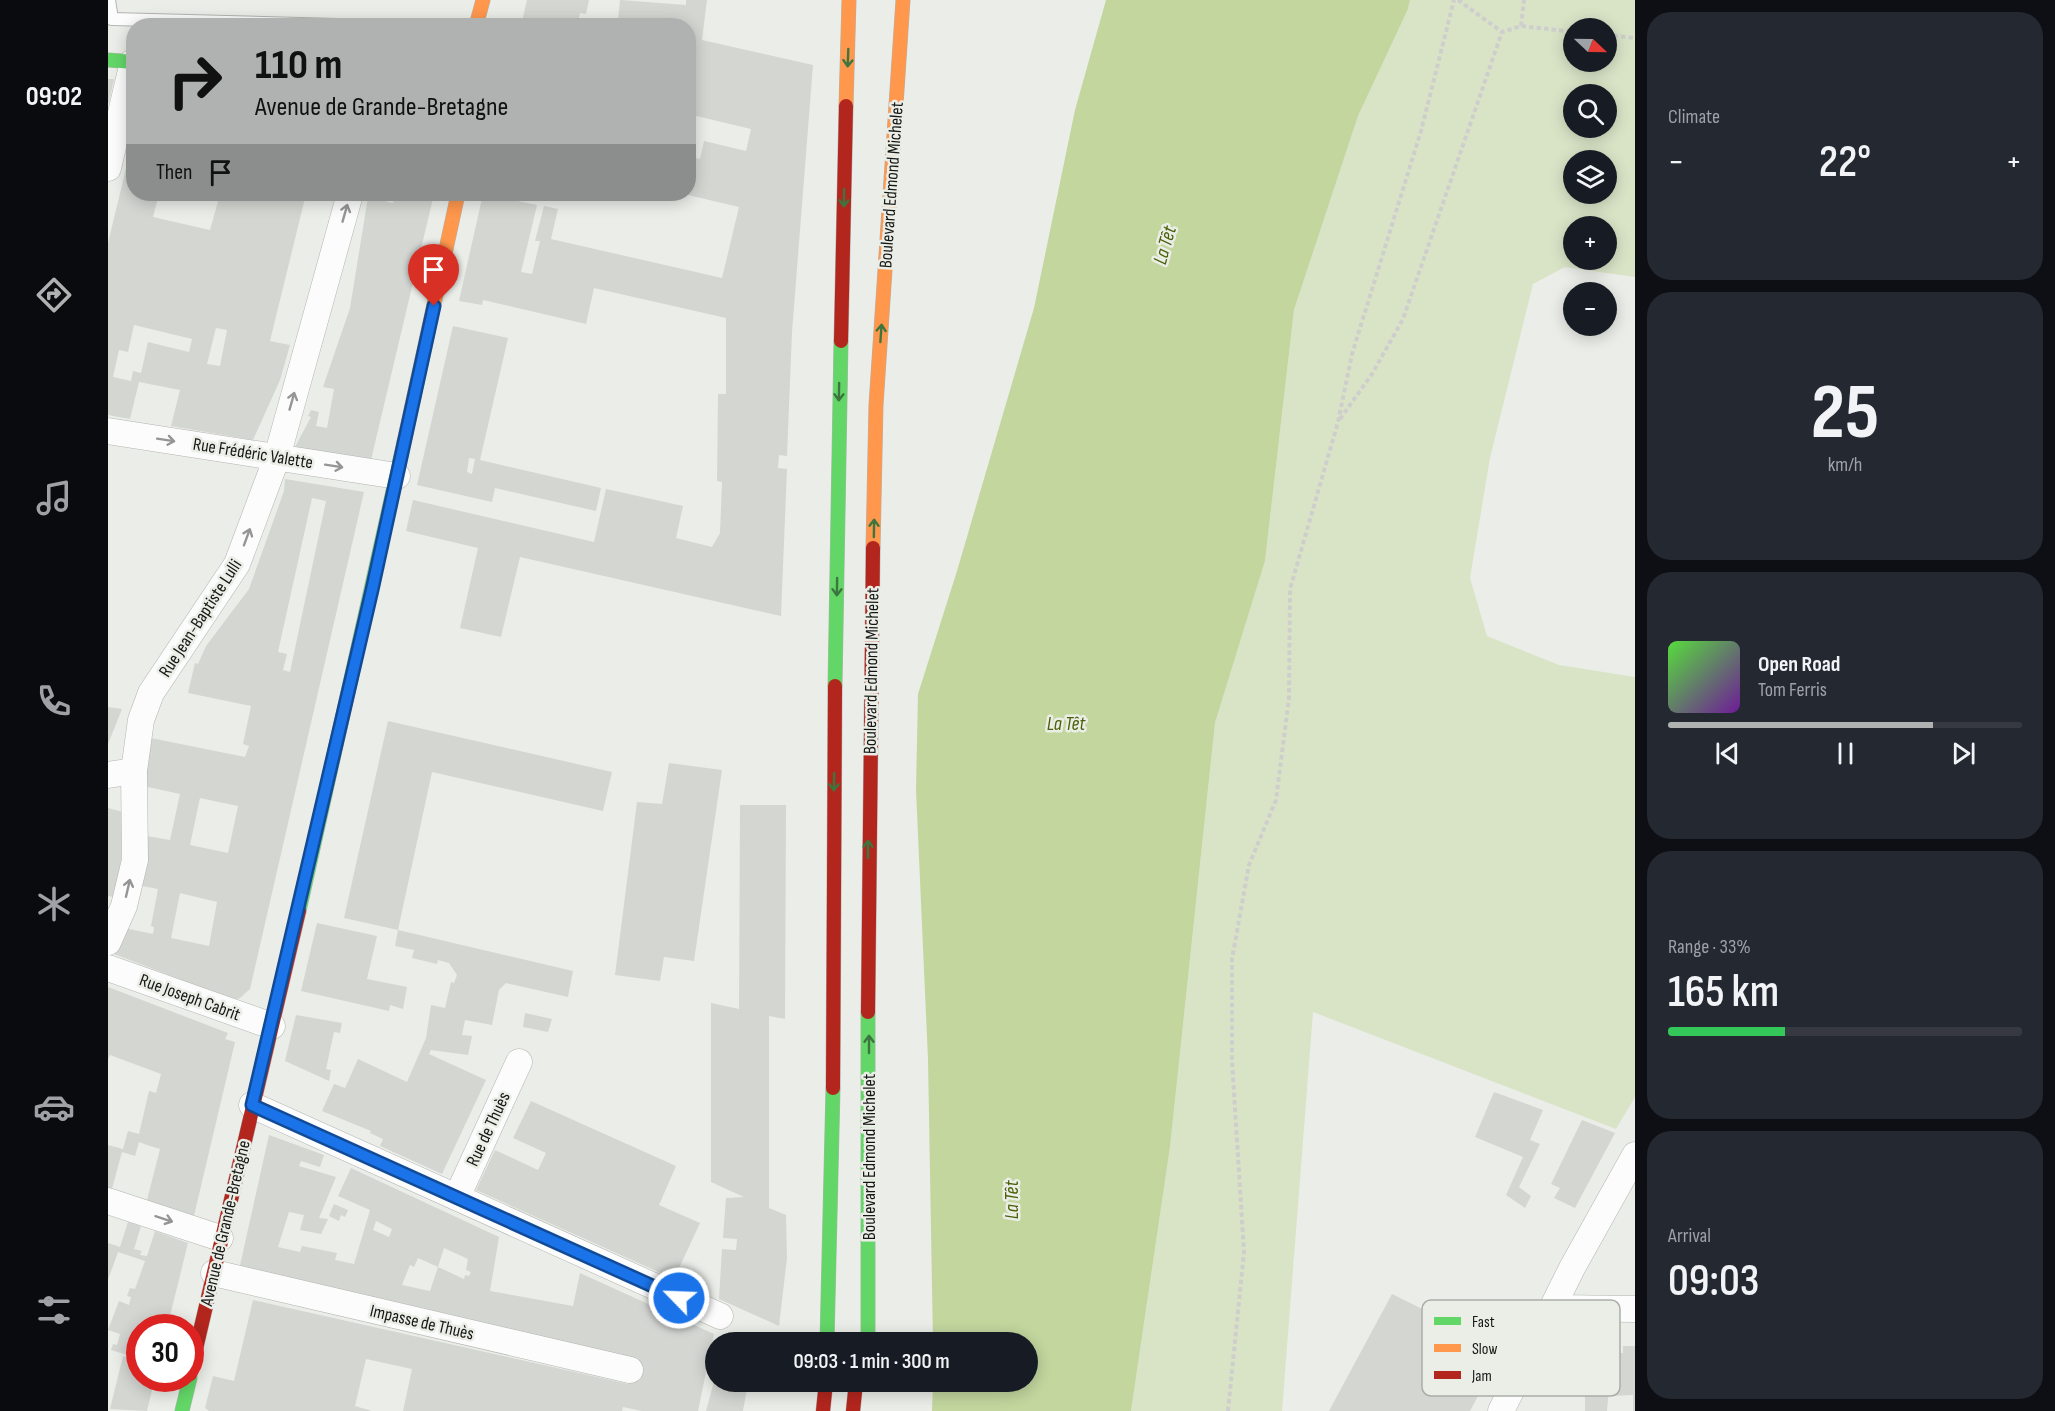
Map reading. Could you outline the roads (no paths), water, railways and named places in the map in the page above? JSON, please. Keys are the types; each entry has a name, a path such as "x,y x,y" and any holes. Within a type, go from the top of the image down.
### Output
{"main road":[{"path":"478,18 483,0"},
{"name":"Boulevard Edmond Michelet","path":"828,1332 833,1222 833,863 849,0"},
{"name":"Boulevard Edmond Michelet","path":"868,1332 870,1144 868,856 876,405 903,0"},
{"path":"832,46 846,139"},
{"path":"108,60 126,61"},
{"name":"Avenue de Grande-Bretagne","path":"204,1316 220,1238 272,1026 397,476 456,201"},
{"path":"859,1332 870,1144"},
{"name":"Avenue de Grande-Bretagne","path":"182,1411 186,1392"},
{"path":"823,1411 825,1392"},
{"path":"853,1411 855,1392"},
{"path":"868,1392 868,1411"}],"street":[{"path":"108,168 126,92"},
{"name":"Rue Jean-Baptiste Lulli","path":"108,942 124,906 135,860 134,771 141,720 151,693 237,564 277,457 348,201"},
{"name":"Rue Frédéric Valette","path":"108,431 397,476"},
{"path":"108,775 134,771"},
{"name":"Rue Joseph Cabrit","path":"108,968 272,1026"},
{"name":"Rue de Thuès","path":"457,1197 519,1062"},
{"path":"252,1105 720,1316"},
{"path":"1558,1300 1572,1268 1635,1155"},
{"path":"108,1201 220,1238"},
{"name":"Impasse de Thuès","path":"214,1273 630,1370"},
{"path":"1620,1309 1635,1309"},
{"path":"1501,1411 1509,1396"}],"lane":[{"path":"109,0 112,19 126,19"}],"water":[{"name":"La Têt","path":"1106,0 1410,0 1408,9 1358,116 1294,310 1265,561 1215,723 1170,1147 1131,1411 932,1411 933,1392 1038,1392 1038,1332 933,1332 928,1059 916,790 918,694 957,571 1034,308 1075,110"}]}
